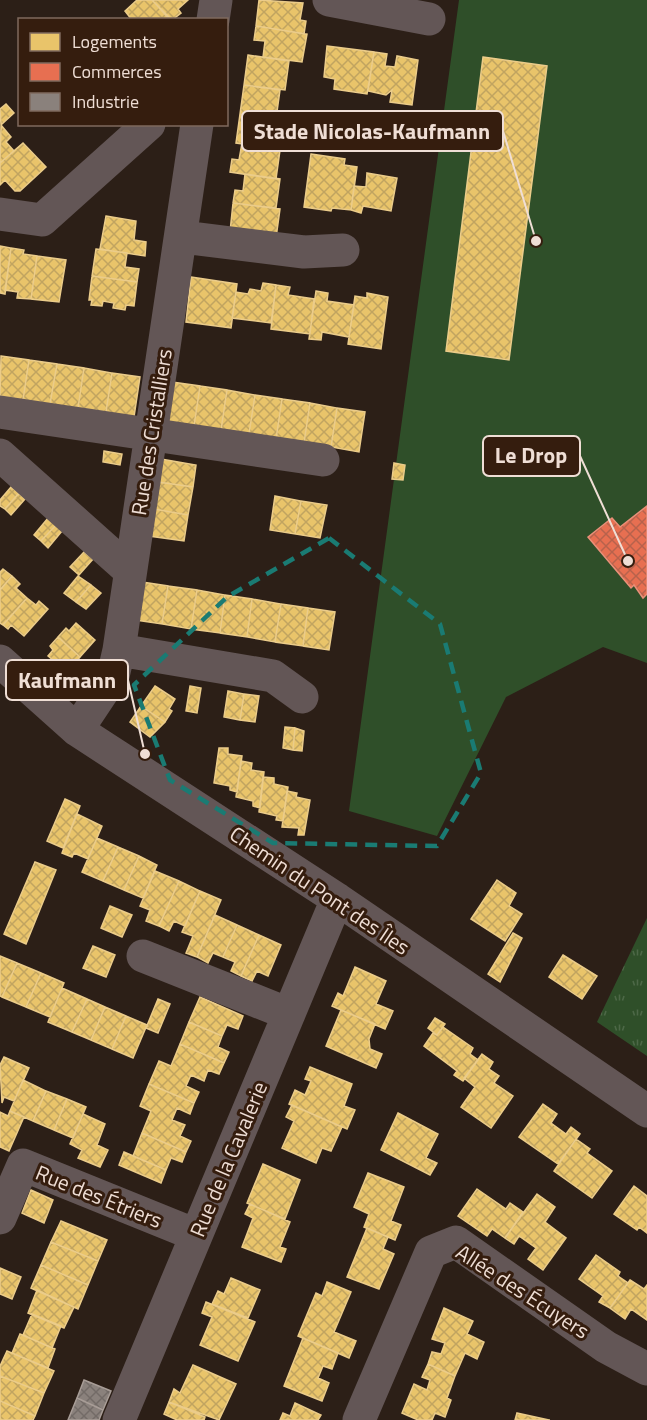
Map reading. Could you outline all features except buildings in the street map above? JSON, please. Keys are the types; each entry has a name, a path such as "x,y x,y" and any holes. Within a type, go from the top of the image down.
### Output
{"street":[{"path":"213,18 216,0"},
{"path":"329,0 429,19"},
{"path":"0,214 42,220 146,126"},
{"name":"Rue des Cristalliers","path":"77,730 113,676 119,650 197,126"},
{"path":"182,237 304,252 343,250"},
{"path":"0,412 323,460"},
{"path":"0,455 130,571"},
{"path":"119,650 273,676 303,697"},
{"name":"Chemin du Pont des Îles","path":"0,661 77,730 337,899 647,1111"},
{"name":"Rue de la Cavalerie","path":"119,1420 337,899"},
{"path":"144,956 289,1014"},
{"name":"Rue des Étriers","path":"0,1218 23,1165 196,1235"},
{"name":"Allée des Écuyers","path":"359,1420 430,1252 456,1242 606,1347 647,1369"}],"highlighted area":[{"path":"329,538 440,624 481,773 437,846 273,843 170,780 134,685 227,597"}],"green space":[{"path":"459,0 647,0 647,663 603,647 506,697 437,836 349,811"},
{"path":"647,918 647,1056 597,1022"}],"place":[{"name":"Stade Nicolas-Kaufmann","path":"536,241"},
{"name":"Le Drop","path":"628,561"},
{"name":"Kaufmann","path":"145,754"}]}
